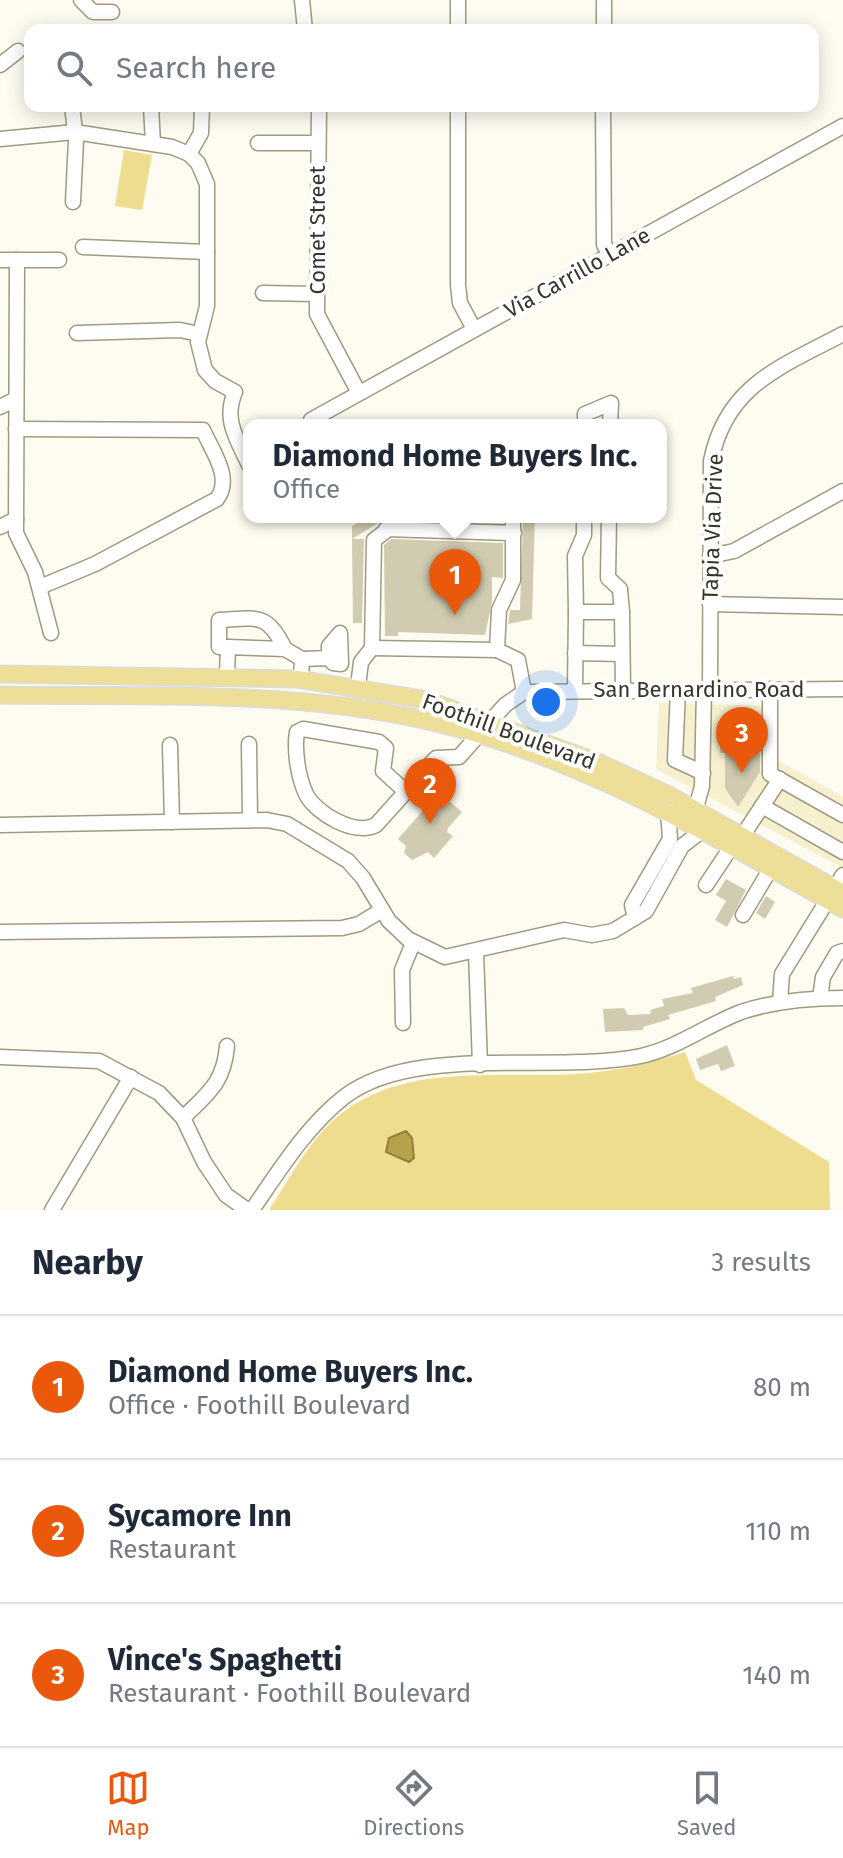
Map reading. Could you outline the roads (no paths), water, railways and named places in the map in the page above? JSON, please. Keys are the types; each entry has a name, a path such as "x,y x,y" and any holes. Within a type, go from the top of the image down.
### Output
{"main road":[{"name":"Foothill Boulevard","path":"0,674 227,675 358,686 427,700 600,763 696,808 771,868 837,889"},
{"name":"Foothill Boulevard","path":"0,695 286,701 424,720 478,735 579,771 703,830 738,840 837,889 843,909"}],"street":[{"path":"81,0 93,12 112,12"},
{"path":"302,0 304,24"},
{"path":"458,0 458,24"},
{"path":"604,0 604,24"},
{"path":"0,65 18,51"},
{"path":"73,112 73,202"},
{"path":"151,112 153,144"},
{"path":"189,154 201,133 202,112"},
{"name":"Comet Street","path":"319,112 317,314 359,393"},
{"path":"458,112 458,285 460,303 474,329"},
{"path":"603,112 604,245 611,254"},
{"name":"Via Carrillo Lane","path":"313,419 843,126"},
{"path":"0,151 0,142 75,132 153,144 189,154 198,163 207,184 207,306 199,334 205,370 221,387 235,392 228,408 228,419 243,452"},
{"path":"258,143 317,143"},
{"path":"83,247 207,252"},
{"path":"0,260 59,260"},
{"path":"17,260 16,533 40,587 51,633"},
{"path":"263,293 316,294"},
{"path":"77,333 180,330 199,334"},
{"name":"Tapia Via Drive","path":"696,808 703,773 707,690 711,461 719,429 731,408 765,376 843,334"},
{"path":"0,407 16,399"},
{"path":"585,419 585,414 611,403 610,419"},
{"path":"16,429 203,430 225,479 224,490 217,499 95,564 40,587"},
{"path":"710,556 734,551 843,491"},
{"path":"0,527 16,519"},
{"path":"358,686 361,662 372,648 374,540 394,523"},
{"path":"497,650 499,610 513,580 513,523"},
{"path":"575,689 575,556 584,535 584,523"},
{"path":"609,523 608,578 620,589 623,689"},
{"path":"384,529 514,533"},
{"path":"710,604 843,607"},
{"path":"576,612 622,612"},
{"path":"285,649 274,627 258,618 219,620 219,647 285,649 302,659 329,658"},
{"path":"227,675 228,647"},
{"path":"372,648 497,650 518,660 524,692 490,721 459,757 436,758 404,790 376,825 359,829 346,825 307,795 301,781 297,732 303,729 379,742 386,748 383,771 404,790"},
{"path":"575,653 622,654"},
{"path":"301,680 302,659"},
{"name":"San Bernardino Road","path":"524,692 575,689 843,689"},
{"path":"770,689 770,774 843,815"},
{"path":"678,690 675,760 703,773"},
{"path":"249,744 250,820"},
{"path":"170,745 172,822"},
{"path":"706,885 780,779"},
{"path":"762,806 843,852"},
{"path":"668,811 676,843"},
{"path":"0,825 250,820 287,824 348,861 363,878 389,921 413,943 445,957 564,930 592,935 613,931 646,911 646,896 676,843 703,830"},
{"path":"743,915 771,868"},
{"path":"780,1002 782,974 837,889"},
{"path":"0,932 21,935 342,928 359,924 382,910"},
{"path":"403,1023 402,970 413,943"},
{"path":"820,998 823,977 837,953 843,951"},
{"path":"476,952 480,1065"},
{"path":"0,1057 99,1061 159,1093 183,1118 213,1179 226,1195 249,1210 314,1125 357,1088 397,1072 480,1065 610,1061 642,1056 741,1012 780,1002 843,998"},
{"path":"183,1118 214,1088 225,1071 227,1046"},
{"path":"52,1210 131,1077"}],"place":[{"name":"Diamond Home Buyers Inc.","path":"455,615"},
{"name":"Vince's Spaghetti","path":"742,773"},
{"name":"Sycamore Inn","path":"430,824"}]}
